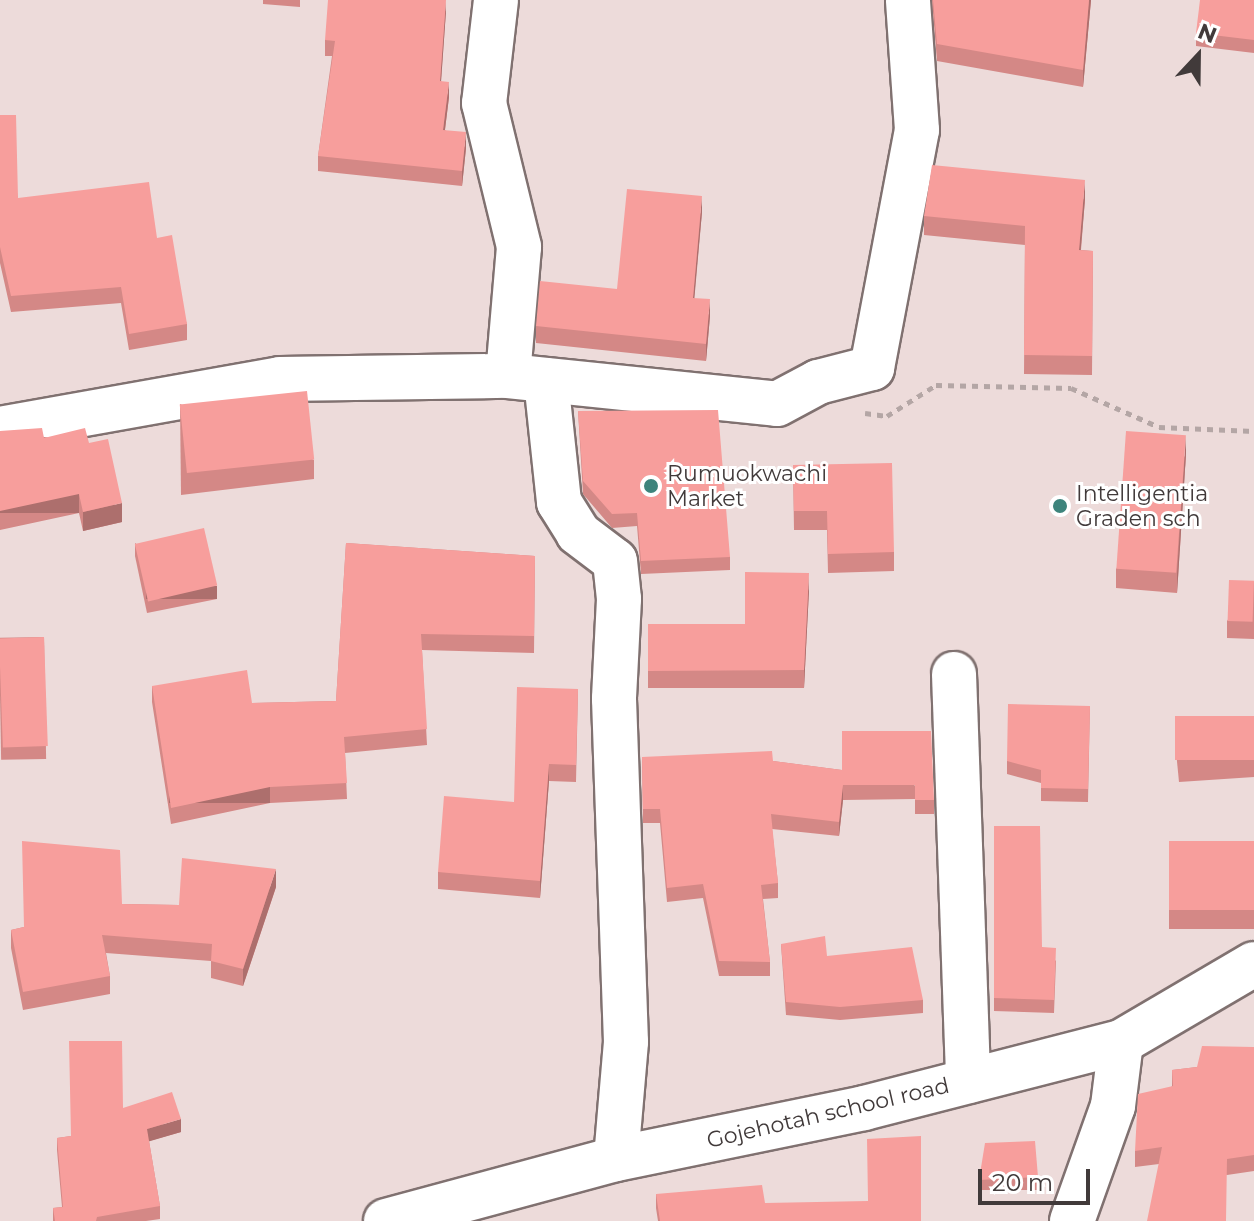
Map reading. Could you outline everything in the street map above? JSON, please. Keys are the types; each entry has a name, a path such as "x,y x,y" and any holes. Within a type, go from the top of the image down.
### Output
{"street":[{"path":"496,0 484,103 519,247 527,378 559,502 578,533 615,561 619,599 614,699 626,1042 616,1159"},
{"path":"0,429 280,379 527,378 777,404 876,363 884,280 909,203 917,130 908,0"},
{"path":"954,674 968,1081"},
{"name":"Gojehotah school road","path":"386,1221 616,1159 968,1081 1121,1042 1254,964"},
{"path":"1072,1221 1113,1106 1121,1042"}],"path":[{"path":"855,412 887,416 936,385 1071,388 1159,427 1254,431"}],"building":[{"path":"328,0 446,0 440,81 449,82 443,130 466,132 462,171 318,156 335,41 325,40"},
{"path":"933,0 1089,0 1083,70 937,44"},
{"path":"1200,0 1254,0 1254,40 1196,33"},
{"path":"0,115 16,115 18,198 149,182 157,238 172,235 187,324 129,334 121,287 11,296 0,247"},
{"path":"932,165 1085,180 1079,250 1093,251 1092,356 1024,355 1025,226 924,216"},
{"path":"627,189 702,196 693,298 710,299 706,344 536,326 540,281 617,289"},
{"path":"307,391 314,460 187,473 180,404"},
{"path":"718,410 730,557 641,561 637,513 612,514 583,481 578,411"},
{"path":"42,428 44,438 85,428 89,443 108,439 122,503 83,512 79,494 0,511 0,431"},
{"path":"1126,431 1186,435 1176,573 1116,569"},
{"path":"892,463 894,552 828,554 827,511 794,511 793,465"},
{"path":"204,528 217,585 148,601 135,544"},
{"path":"346,543 535,556 534,636 421,634 427,729 344,737 347,783 270,787 171,808 152,686 247,670 252,703 336,701"},
{"path":"745,572 809,573 804,670 648,671 648,624 745,624"},
{"path":"1229,580 1254,581 1253,622 1228,621"},
{"path":"44,637 48,746 3,748 0,639"},
{"path":"517,687 578,689 576,765 549,764 540,881 438,872 444,796 514,802"},
{"path":"1008,704 1090,706 1088,789 1041,788 1041,770 1007,761"},
{"path":"1175,716 1254,716 1254,760 1175,760"},
{"path":"842,731 931,731 934,800 915,800 915,785 843,785 839,822 771,814 778,883 761,885 770,962 719,961 703,884 667,888 660,809 643,809 642,757 772,751 773,761 842,770"},
{"path":"994,826 1040,826 1042,947 1056,948 1054,1000 994,998"},
{"path":"22,841 120,850 122,904 179,905 182,858 276,869 243,969 211,961 212,944 102,935 110,976 23,992 11,930 24,927"},
{"path":"1169,841 1254,841 1254,910 1169,910"},
{"path":"825,936 827,956 912,947 923,1000 840,1007 786,1002 781,944"},
{"path":"69,1041 122,1041 123,1108 172,1092 181,1119 147,1129 160,1206 97,1217 96,1221 55,1221 53,1208 63,1207 57,1138 71,1136"},
{"path":"1202,1046 1254,1047 1254,1155 1227,1159 1226,1221 1147,1221 1162,1147 1135,1151 1138,1094 1173,1086 1172,1070 1197,1067"},
{"path":"921,1136 921,1221 660,1221 656,1194 762,1185 765,1203 868,1201 867,1139"},
{"path":"1035,1141 1038,1177 979,1180 985,1143"}],"place":[{"name":"Rumuokwachi Market","path":"651,486"},
{"name":"Intelligentia Graden sch","path":"1060,506"}]}
